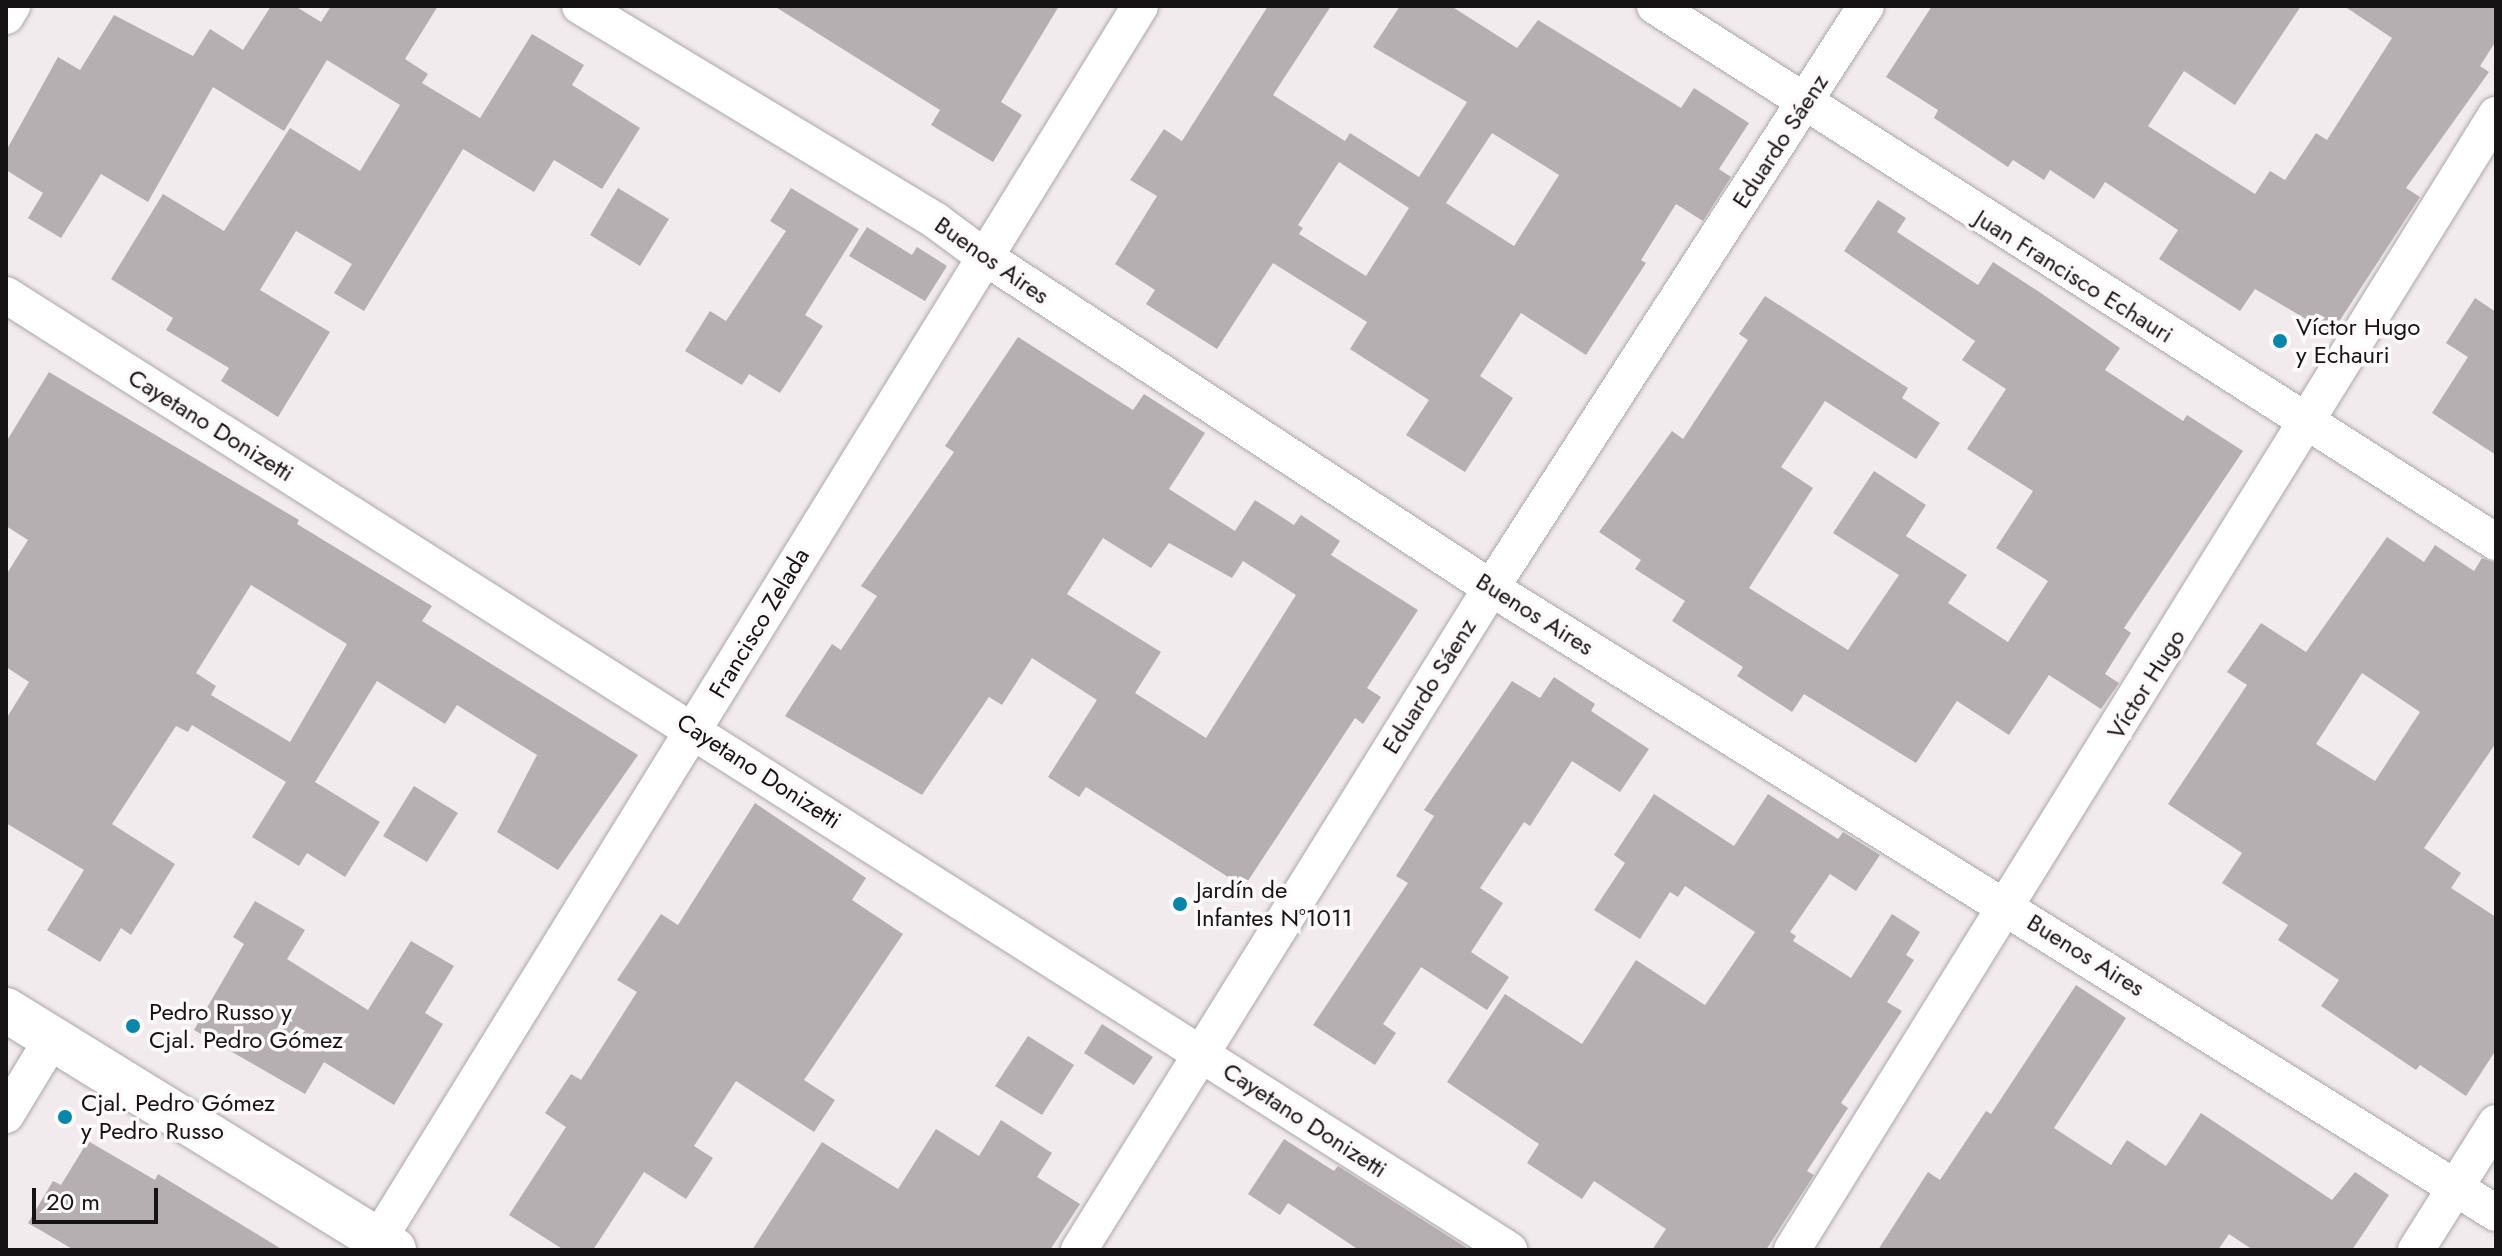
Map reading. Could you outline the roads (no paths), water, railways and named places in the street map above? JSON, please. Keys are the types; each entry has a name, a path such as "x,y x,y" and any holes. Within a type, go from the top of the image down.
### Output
{"street":[{"path":"6,16 12,6"},
{"name":"Buenos Aires","path":"580,6 936,221 982,255 1491,588 2008,905 2496,1213"},
{"name":"Francisco Zelada","path":"386,1245 982,255 1140,6"},
{"name":"Juan Francisco Echauri","path":"1655,6 1803,105 2496,542"},
{"name":"Eduardo Sáenz","path":"1079,1250 1491,588 1866,6"},
{"name":"Víctor Hugo","path":"1792,1250 2308,425 2496,115"},
{"name":"Cayetano Donizetti","path":"6,295 1509,1250"},
{"path":"6,1010 386,1245"},
{"path":"6,1115 52,1039"},
{"path":"2416,1250 2496,1123"}],"place":[{"name":"Víctor Hugo y Echauri","path":"2280,341"},
{"name":"Jardín de Infantes Nº1011","path":"1180,904"},
{"name":"Pedro Russo y Cjal. Pedro Gómez","path":"133,1026"},
{"name":"Cjal. Pedro Gómez y Pedro Russo","path":"65,1117"}]}
